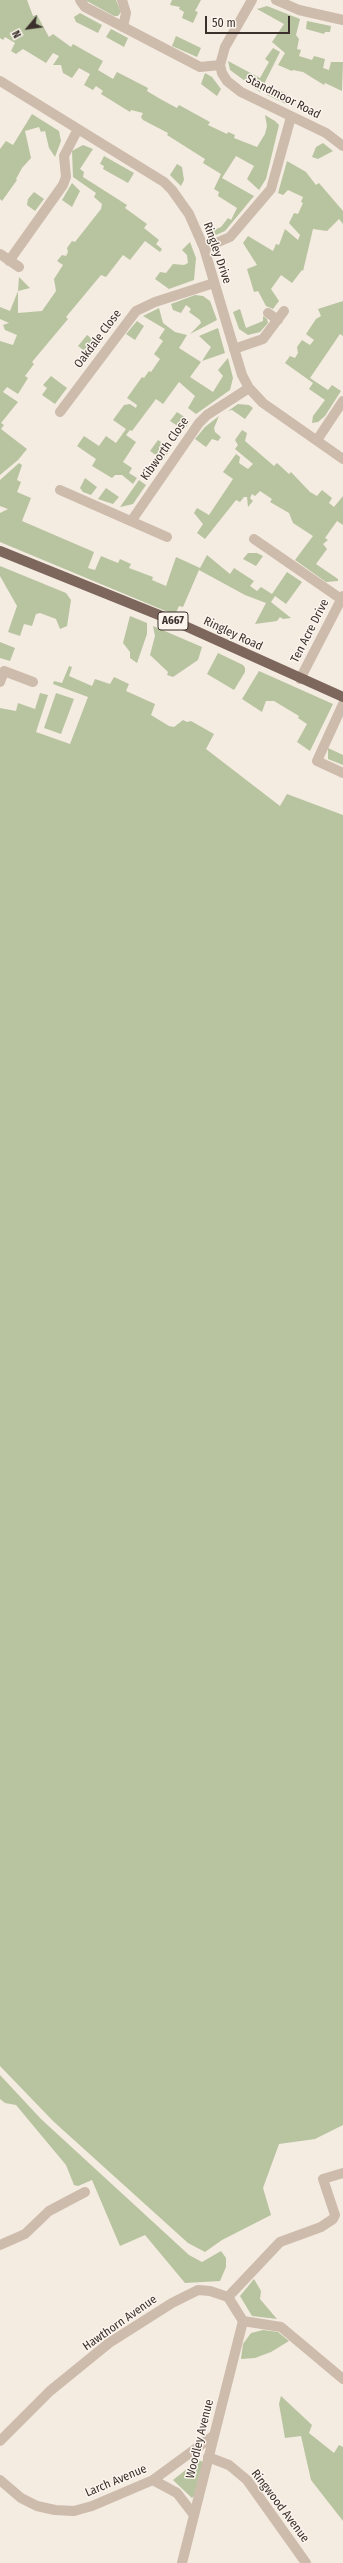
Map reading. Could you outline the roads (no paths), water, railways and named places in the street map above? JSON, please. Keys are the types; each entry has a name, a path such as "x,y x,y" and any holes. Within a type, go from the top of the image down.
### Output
{"main road":[{"name":"Ringley Road","path":"0,551 174,621 300,679 343,697"}],"street":[{"path":"80,0 86,7 200,67 220,65 233,31 252,0"},
{"path":"122,0 126,13 123,27"},
{"path":"276,0 299,10 343,20"},
{"name":"Standmoor Road","path":"220,65 227,81 241,92 326,133 343,146"},
{"name":"Ringley Drive","path":"0,81 164,182 172,190 189,214 204,248 234,349 249,388 263,403 343,459"},
{"path":"204,248 230,237 271,189 291,117"},
{"path":"9,261 63,185 66,177 64,156 78,129"},
{"path":"0,254 18,267"},
{"name":"Oakdale Close","path":"60,412 136,311 155,302 214,283"},
{"path":"234,349 263,339 284,311"},
{"path":"268,313 278,320"},
{"name":"Kibworth Close","path":"132,520 199,423 207,415 249,388"},
{"path":"316,440 343,401"},
{"path":"67,490 167,536"},
{"path":"254,539 342,597"},
{"name":"Ten Acre Drive","path":"300,679 342,597"},
{"path":"0,682 4,672 33,682"},
{"path":"343,704 318,761 343,773"},
{"path":"343,2173 318,2180 335,2215 333,2219 321,2227 280,2242 228,2297 243,2321 281,2326 343,2379"},
{"path":"0,2244 25,2234 49,2211 85,2192"},
{"name":"Hawthorn Avenue","path":"0,2441 50,2391 110,2343 172,2303 198,2290 210,2291 228,2297"},
{"name":"Woodley Avenue","path":"184,2562 213,2436 243,2321"},
{"name":"Larch Avenue","path":"0,2480 21,2498 37,2506 55,2510 74,2511 92,2506 153,2480 213,2436"},
{"name":"Ringwood Avenue","path":"208,2457 229,2465 247,2480 306,2563"},
{"path":"153,2480 177,2493 194,2516"}]}
